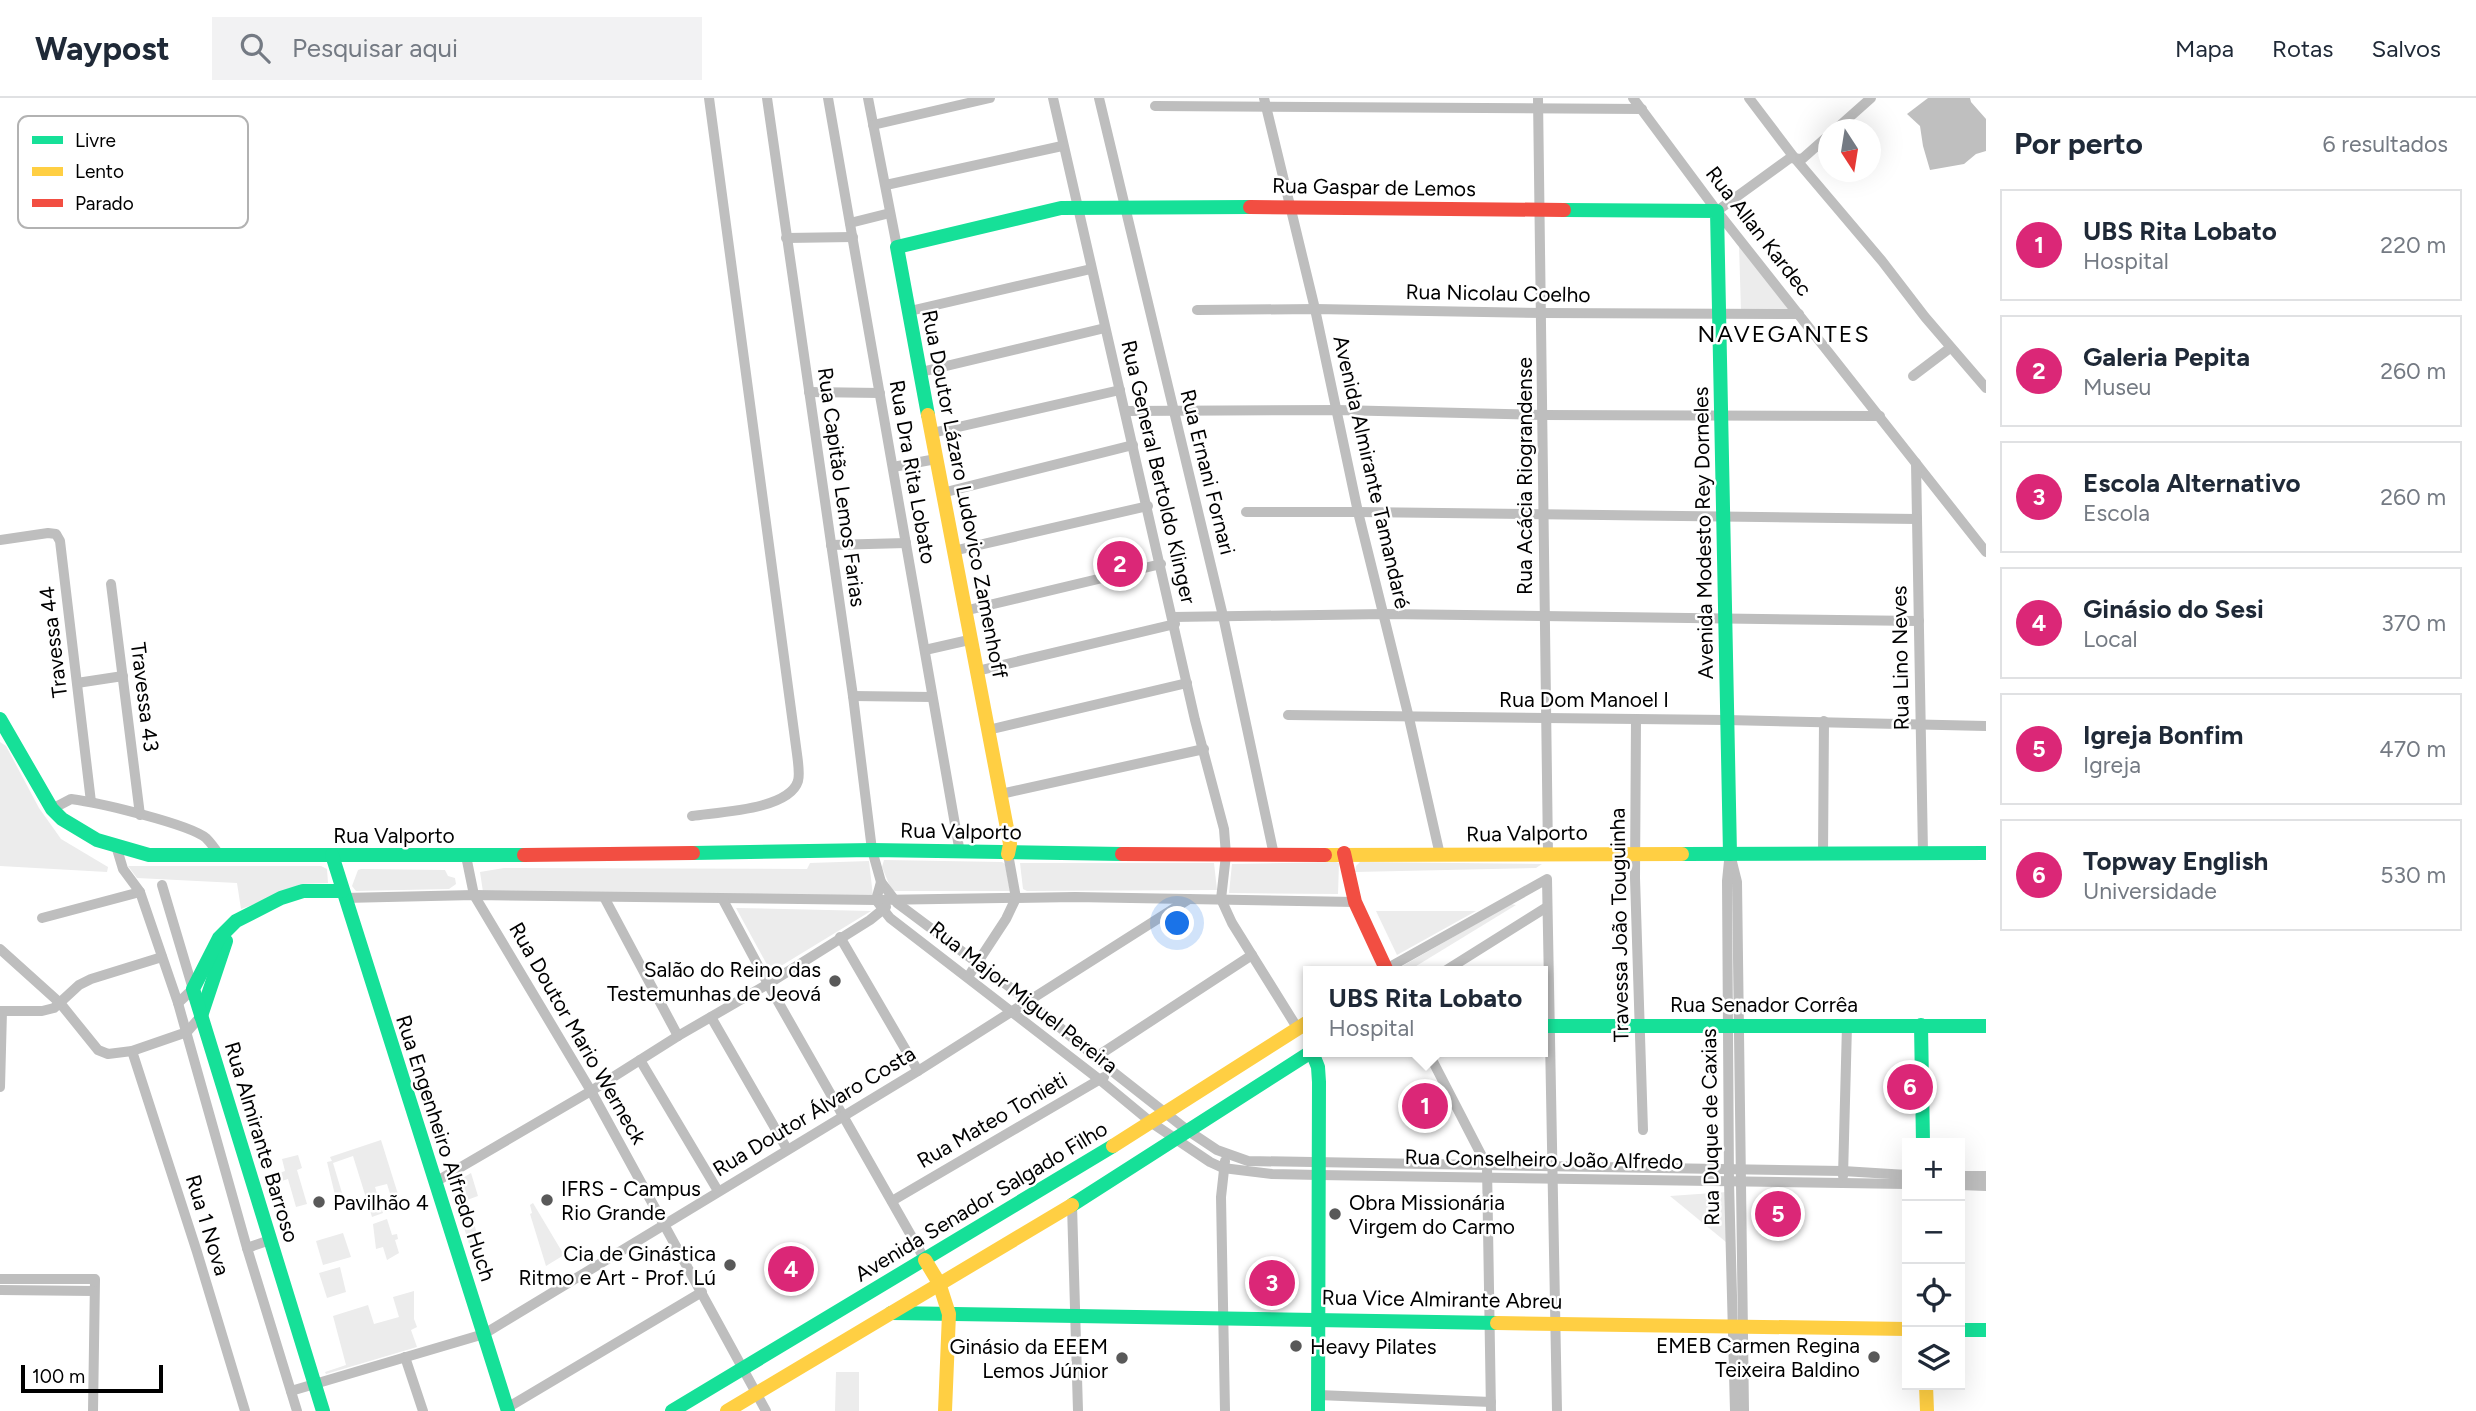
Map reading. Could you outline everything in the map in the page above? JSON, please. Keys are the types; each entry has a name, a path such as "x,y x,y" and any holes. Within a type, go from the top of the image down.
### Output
{"main road":[{"name":"Rua Gaspar de Lemos","path":"897,247 1077,206 1717,211"},
{"name":"Avenida Modesto Rey Dorneles","path":"1717,211 1730,854"},
{"name":"Rua Doutor Lázaro Ludovico Zamenhoff","path":"897,247 969,640 1010,844 1008,854"},
{"name":"Rua Valporto","path":"0,719 52,809 81,833 117,849 149,855 466,856 872,850 1226,855 1986,853"},
{"path":"1344,853 1355,902 1383,966"},
{"name":"Rua Engenheiro Alfredo Huch","path":"332,855 437,1181 507,1410"},
{"path":"193,989 222,941 241,925 288,903 343,894"},
{"path":"201,1016 222,941"},
{"name":"Rua Almirante Barroso","path":"193,989 323,1411"},
{"path":"1921,1025 1923,1138"},
{"name":"Avenida Senador Salgado Filho","path":"672,1411 1152,1123 1303,1026"},
{"name":"Rua Senador Corrêa","path":"1548,1026 1986,1026"},
{"path":"727,1411 1072,1205 1303,1057"},
{"path":"1313,1057 1318,1068 1319,1082 1318,1411"},
{"path":"925,1260 939,1283 949,1314 945,1411"},
{"name":"Rua Vice Almirante Abreu","path":"891,1312 1902,1329"},
{"path":"1965,1330 1986,1330"},
{"path":"1926,1390 1927,1411"}],"street":[{"name":"Rua Capitão Lemos Farias","path":"767,98 853,696 872,850 881,882 892,899"},
{"name":"Rua Dra Rita Lobato","path":"828,98 960,853"},
{"name":"Rua Doutor Lázaro Ludovico Zamenhoff","path":"868,98 897,247"},
{"path":"873,125 990,98"},
{"name":"Rua General Bertoldo Klinger","path":"1052,98 1187,683 1224,829 1226,855 1221,899"},
{"name":"Rua Ernani Fornari","path":"1099,98 1223,616 1274,855"},
{"name":"Rua Allan Kardec","path":"1633,98 1717,211 1986,552"},
{"path":"1749,98 1950,348 1982,373 1986,387"},
{"path":"1847,119 1871,98"},
{"path":"1155,106 1265,102 1538,103 1642,109"},
{"name":"Avenida Almirante Tamandaré","path":"1265,102 1315,309 1358,512 1440,855"},
{"name":"Rua Acácia Riograndense","path":"1538,103 1548,854"},
{"path":"1717,211 1790,158 1802,159 1818,145"},
{"path":"886,185 1062,146"},
{"path":"850,223 890,213"},
{"path":"786,238 853,237"},
{"path":"909,311 1091,270"},
{"name":"Rua Nicolau Coelho","path":"1197,310 1799,314"},
{"path":"920,372 1105,328"},
{"path":"1913,376 1950,348"},
{"path":"932,433 1120,390"},
{"path":"809,393 880,393"},
{"path":"1126,411 1337,410 1542,415 1880,416"},
{"path":"942,493 1133,445"},
{"path":"893,467 936,459"},
{"name":"Rua Lino Neves","path":"1916,463 1923,853"},
{"path":"953,551 1147,506"},
{"path":"1245,512 1917,519"},
{"name":"Travessa 44","path":"0,540 48,533 55,534 60,541 91,802"},
{"path":"831,545 906,543"},
{"path":"964,611 1161,564"},
{"name":"Travessa 43","path":"111,584 140,815"},
{"path":"977,671 1174,621 1223,616 1384,614 1919,621"},
{"path":"925,650 969,640"},
{"path":"77,683 123,676"},
{"path":"988,730 1187,683"},
{"path":"853,696 932,697"},
{"name":"Rua Dom Manoel I","path":"1288,715 1986,726"},
{"name":"Travessa João Touguinha","path":"1636,719 1635,854 1643,1130"},
{"path":"1823,855 1824,722"},
{"path":"1000,794 1204,749"},
{"path":"52,809 71,799 140,815 193,831 205,838 220,856"},
{"path":"117,849 123,869 140,892 178,1003 247,1248 297,1411"},
{"name":"Rua Doutor Lázaro Ludovico Zamenhoff","path":"1008,854 1016,898"},
{"name":"Rua Duque de Caxias","path":"1730,854 1727,881 1733,1025 1736,1268 1744,1411"},
{"name":"Rua Doutor Mario Werneck","path":"466,856 474,895 592,1091 766,1411"},
{"path":"1392,966 1547,879 1547,966"},
{"path":"876,900 881,882"},
{"name":"Rua Almirante Barroso","path":"162,885 193,989"},
{"path":"42,918 140,892"},
{"path":"343,894 1355,902"},
{"path":"604,897 678,1037"},
{"path":"722,898 925,1260"},
{"path":"968,977 1006,919 1016,898"},
{"path":"437,1181 768,984 883,911 892,899"},
{"name":"Rua Major Miguel Pereira","path":"892,899 1027,1000 1165,1113 1181,1134"},
{"name":"Rua Doutor Álvaro Costa","path":"291,1391 484,1334 1012,1013 1027,1000 1189,899"},
{"path":"1221,899 1231,923 1252,956 1303,1026"},
{"name":"Rua Major Miguel Pereira","path":"876,900 883,911 1152,1123 1181,1134"},
{"path":"1453,966 1547,907"},
{"path":"840,937 918,1071"},
{"path":"0,948 60,1003 97,1050 108,1054 132,1051 187,1032 201,1016"},
{"path":"1096,1057 1252,956"},
{"path":"0,1087 1,1011 42,1011 54,1008 79,985 91,979 162,957"},
{"path":"178,1003 193,989"},
{"path":"711,1017 787,1149"},
{"path":"1843,1177 1847,1025"},
{"name":"Rua 1 Nova","path":"132,1051 245,1411"},
{"path":"1318,1395 1491,1407 1487,1171 1430,1057"},
{"path":"1547,1057 1557,1411"},
{"path":"640,1060 718,1191"},
{"name":"Rua Mateo Tonieti","path":"892,1201 1112,1071"},
{"path":"1181,1134 1226,1155 1223,1168 1225,1411"},
{"path":"1181,1134 1210,1162 1223,1168"},
{"name":"Rua Conselheiro João Alfredo","path":"1226,1155 1248,1161 1319,1169"},
{"name":"Rua Conselheiro João Alfredo","path":"1223,1168 1272,1174 1319,1169 1363,1169 1879,1178 1902,1176"},
{"path":"1965,1176 1986,1176"},
{"name":"Rua Conselheiro João Alfredo","path":"1879,1178 1902,1183"},
{"path":"1965,1185 1986,1186"},
{"path":"1072,1205 1077,1411"},
{"path":"247,1248 270,1240"},
{"path":"0,1279 95,1285"},
{"path":"0,1290 95,1285"},
{"path":"93,1411 95,1285"},
{"path":"507,1410 702,1292"},
{"path":"405,1357 423,1411"},
{"name":"Rua Duque de Caxias","path":"1735,1411 1739,1359"}],"shaded area":[{"path":"1928,98 1970,98 1986,119 1986,151 1976,154 1964,164 1930,170 1920,126 1907,114"},
{"path":"1739,245 1791,312 1741,311"},
{"path":"0,742 6,746 39,808 61,839 108,867 107,872 0,866"},
{"path":"884,860 1002,862 1005,864 1010,891 895,891 891,889 882,867"},
{"path":"869,861 873,896 483,892 480,872 504,868 807,869 810,863"},
{"path":"1360,862 1542,864 1536,868 1355,872"},
{"path":"1020,863 1214,863 1217,890 1027,891 1023,889"},
{"path":"1339,863 1338,894 1229,893 1232,864"},
{"path":"128,866 321,866 327,869 328,883 300,884 289,891 241,909 237,883 137,878"},
{"path":"358,870 445,870 448,876 455,878 456,884 449,889 356,891 352,886"},
{"path":"1511,904 1516,905 1416,966 1402,966"},
{"path":"736,908 871,911 771,972"},
{"path":"1376,911 1476,911 1397,955"},
{"path":"381,1140 402,1207 387,1212 385,1203 392,1200 387,1184 375,1187 383,1213 372,1217 353,1156 333,1163 342,1193 335,1195 327,1162 332,1161 330,1157"},
{"path":"298,1155 302,1168 297,1170 307,1204 296,1207 288,1179 268,1185 265,1178 285,1171 282,1159"},
{"path":"471,1173 478,1196 467,1200 480,1244 470,1247 451,1185"},
{"path":"1727,1192 1726,1242 1670,1196"},
{"path":"533,1203 564,1255 546,1266 530,1214 530,1205"},
{"path":"387,1219 392,1235 397,1234 398,1239 395,1240 399,1253 387,1260 383,1247 376,1249 373,1224"},
{"path":"343,1233 351,1257 323,1265 316,1241"},
{"path":"340,1267 346,1292 327,1298 319,1273"},
{"path":"414,1291 414,1319 417,1327 411,1330 417,1347 326,1374 325,1372 346,1365 333,1316 368,1305 374,1324 399,1317 393,1297"},
{"path":"836,1372 859,1372 859,1411 835,1411"}],"waterway":[{"path":"692,816 767,804 792,791 799,775 709,98"}],"traffic: fast":[{"path":"928,415 897,247 1061,208 1250,207"},
{"path":"1564,210 1717,211 1730,854"},
{"path":"0,719 52,809 62,819 97,840 149,855 524,855"},
{"path":"693,853 872,850 1122,854"},
{"path":"1682,854 1986,853"},
{"path":"332,855 508,1411"},
{"path":"323,1411 193,989 219,938 236,921 281,898 303,891 342,891"},
{"path":"201,1016 226,941"},
{"path":"1921,1025 1923,1138"},
{"path":"1548,1026 1986,1026"},
{"path":"1072,1205 1303,1057"},
{"path":"1314,1057 1319,1082 1318,1411"},
{"path":"672,1411 1113,1146"},
{"path":"891,1313 1497,1323"},
{"path":"1965,1330 1986,1330"}],"traffic: slow":[{"path":"928,415 1010,844 1008,854"},
{"path":"1325,855 1682,854"},
{"path":"1113,1146 1303,1025"},
{"path":"727,1411 1072,1205"},
{"path":"925,1260 939,1283 949,1314 945,1411"},
{"path":"1497,1323 1902,1329"},
{"path":"1926,1390 1927,1411"}],"traffic: jam":[{"path":"1250,207 1564,210"},
{"path":"524,855 693,853"},
{"path":"1344,853 1355,902 1385,966"},
{"path":"1122,854 1325,855"}],"place":[{"name":"Galeria Pepita","path":"1120,564"},
{"name":"Salão do Reino das Testemunhas de Jeová","path":"835,981"},
{"name":"Topway English","path":"1910,1087"},
{"name":"UBS Rita Lobato","path":"1425,1106"},
{"name":"IFRS - Campus Rio Grande","path":"547,1200"},
{"name":"Pavilhão 4","path":"319,1202"},
{"name":"Obra Missionária Virgem do Carmo","path":"1335,1214"},
{"name":"Igreja Bonfim","path":"1778,1214"},
{"name":"Cia de Ginástica Ritmo e Art - Prof. Lú","path":"730,1265"},
{"name":"Ginásio do Sesi","path":"791,1269"},
{"name":"Escola Alternativo","path":"1272,1283"},
{"name":"Heavy Pilates","path":"1296,1346"},
{"name":"EMEB Carmen Regina Teixeira Baldino","path":"1874,1357"},
{"name":"Ginásio da EEEM Lemos Júnior","path":"1122,1358"}],"district":[{"name":"NAVEGANTES","path":"1784,334"}]}
